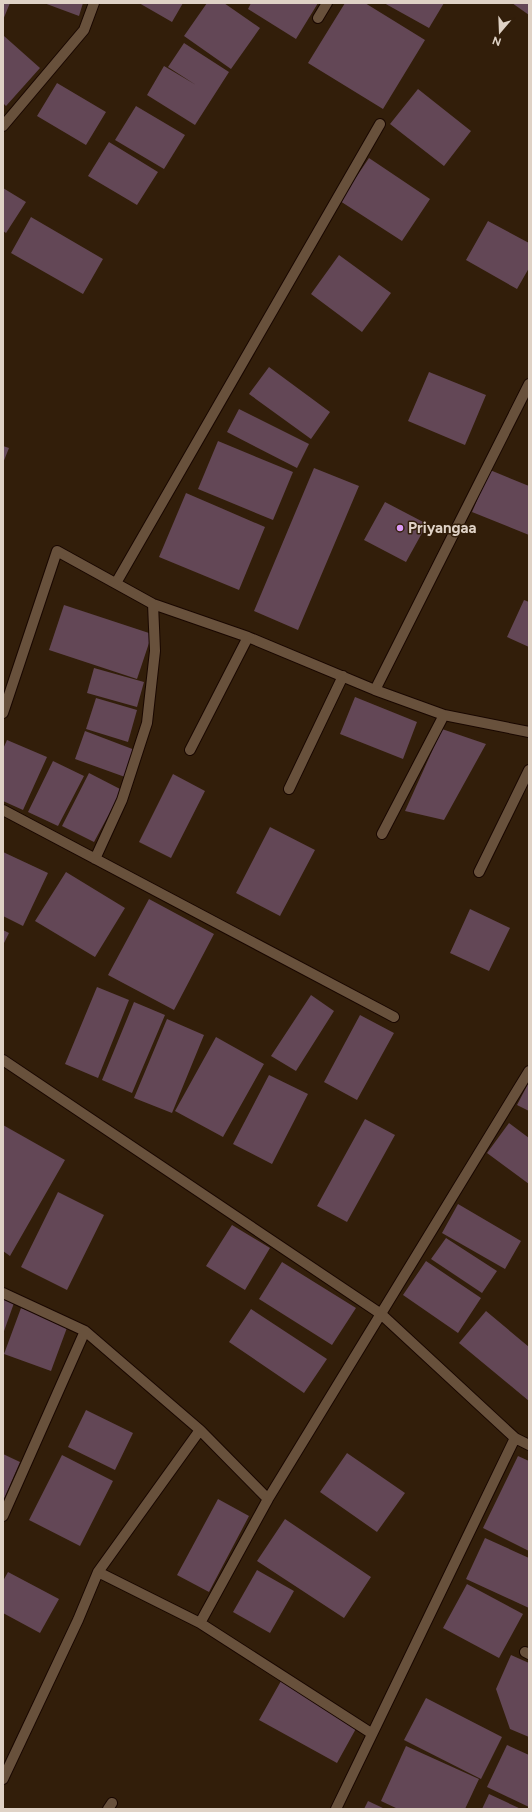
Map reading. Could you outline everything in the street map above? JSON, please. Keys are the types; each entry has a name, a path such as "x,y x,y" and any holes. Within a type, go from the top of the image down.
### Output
{"street":[{"path":"3,126 84,30 94,3"},
{"path":"318,18 327,3"},
{"path":"116,583 380,124"},
{"path":"375,690 529,384"},
{"path":"3,713 57,551 153,604 248,637 375,690 444,714 529,732"},
{"path":"95,859 122,800 147,723 155,651 153,604"},
{"path":"190,750 248,637"},
{"path":"289,790 343,676"},
{"path":"382,834 444,714"},
{"path":"479,872 529,770"},
{"path":"3,810 394,1017"},
{"path":"3,1060 381,1314 515,1438 529,1446"},
{"path":"200,1623 268,1499 529,1070"},
{"path":"3,1293 85,1331 200,1430 268,1499"},
{"path":"3,1516 85,1331"},
{"path":"3,1779 78,1620 98,1572 200,1430"},
{"path":"336,1809 371,1733 515,1438"},
{"path":"98,1572 200,1623 371,1733"}],"building":[{"path":"3,3 10,3 3,20"},
{"path":"44,3 83,3 79,16"},
{"path":"139,3 183,3 172,22"},
{"path":"207,3 224,3 260,28 231,69 184,36"},
{"path":"251,3 318,3 296,39 248,9"},
{"path":"345,3 365,3 425,40 383,109 308,63"},
{"path":"384,3 444,3 429,28"},
{"path":"512,3 529,3 529,15"},
{"path":"4,36 40,68 6,106 3,103"},
{"path":"184,43 229,72 195,125 147,95 164,66 196,85 168,67"},
{"path":"57,83 106,112 86,145 37,116"},
{"path":"418,89 471,131 444,166 390,124"},
{"path":"136,106 185,135 164,169 115,140"},
{"path":"109,142 158,172 137,205 88,176"},
{"path":"369,158 430,199 402,241 340,201"},
{"path":"3,188 26,202 6,233 3,231"},
{"path":"31,217 103,259 83,294 11,253"},
{"path":"488,221 529,243 529,268 517,289 466,260"},
{"path":"339,255 391,293 362,332 311,294"},
{"path":"269,367 330,412 311,439 249,394"},
{"path":"429,372 486,395 465,445 408,421"},
{"path":"239,409 309,444 297,468 227,432"},
{"path":"218,441 293,472 273,520 198,489"},
{"path":"3,446 9,448 3,463"},
{"path":"314,468 359,486 298,630 254,611"},
{"path":"490,470 529,486 529,535 472,512"},
{"path":"186,493 265,527 239,590 159,557"},
{"path":"385,502 427,524 406,562 364,540"},
{"path":"524,600 529,602 529,647 507,637"},
{"path":"64,605 152,634 137,679 49,650"},
{"path":"94,668 144,682 137,707 87,693"},
{"path":"355,697 417,722 403,759 340,734"},
{"path":"96,698 137,710 128,742 86,729"},
{"path":"442,729 486,744 444,820 405,811"},
{"path":"85,731 135,750 125,777 75,759"},
{"path":"7,740 47,757 23,810 3,801 3,749"},
{"path":"53,761 84,776 58,826 28,812"},
{"path":"89,773 122,790 94,842 62,826"},
{"path":"173,774 205,791 171,858 139,842"},
{"path":"270,827 315,850 280,916 236,893"},
{"path":"3,852 48,873 23,926 3,916"},
{"path":"66,872 125,908 95,957 35,921"},
{"path":"149,899 214,934 174,1010 108,975"},
{"path":"470,909 510,928 489,971 450,953"},
{"path":"3,930 9,933 3,945"},
{"path":"97,987 129,1000 98,1078 65,1064"},
{"path":"311,995 334,1011 296,1071 271,1056"},
{"path":"134,1002 165,1015 132,1093 102,1080"},
{"path":"360,1015 394,1033 357,1100 324,1082"},
{"path":"167,1019 204,1035 172,1113 134,1098"},
{"path":"216,1037 264,1064 223,1137 175,1111"},
{"path":"269,1075 308,1094 272,1164 233,1144"},
{"path":"529,1082 529,1111 517,1105"},
{"path":"365,1119 395,1135 347,1222 317,1206"},
{"path":"509,1123 529,1138 529,1184 487,1153"},
{"path":"3,1125 65,1160 10,1256 3,1251"},
{"path":"58,1192 104,1215 67,1290 21,1267"},
{"path":"458,1204 521,1241 505,1269 442,1233"},
{"path":"232,1225 270,1248 245,1290 206,1266"},
{"path":"446,1238 497,1271 482,1293 431,1259"},
{"path":"426,1261 481,1298 458,1333 403,1295"},
{"path":"282,1262 356,1308 332,1345 259,1299"},
{"path":"3,1298 14,1303 3,1334"},
{"path":"21,1308 68,1325 51,1371 4,1354"},
{"path":"251,1309 327,1359 304,1393 229,1342"},
{"path":"486,1311 529,1347 529,1401 459,1343"},
{"path":"86,1410 133,1433 115,1470 68,1447"},
{"path":"347,1453 405,1493 377,1532 320,1492"},
{"path":"3,1454 20,1462 3,1501"},
{"path":"62,1455 113,1481 80,1546 29,1520"},
{"path":"518,1456 529,1461 529,1551 483,1528"},
{"path":"218,1499 249,1516 209,1592 177,1575"},
{"path":"285,1519 371,1577 344,1618 257,1561"},
{"path":"485,1538 529,1558 529,1608 466,1579"},
{"path":"257,1570 294,1591 270,1633 233,1612"},
{"path":"8,1572 59,1599 40,1633 3,1613 3,1581"},
{"path":"467,1584 523,1614 499,1658 443,1628"},
{"path":"511,1655 529,1663 529,1737 510,1729 496,1689"},
{"path":"281,1681 358,1725 337,1763 259,1720"},
{"path":"426,1698 502,1737 481,1779 404,1740"},
{"path":"507,1745 529,1755 529,1807 487,1787"},
{"path":"406,1746 479,1779 465,1809 398,1809 381,1801"},
{"path":"489,1794 521,1809 482,1809"},
{"path":"368,1801 385,1809 364,1809"}],"place":[{"name":"Priyangaa","path":"400,528"}]}
